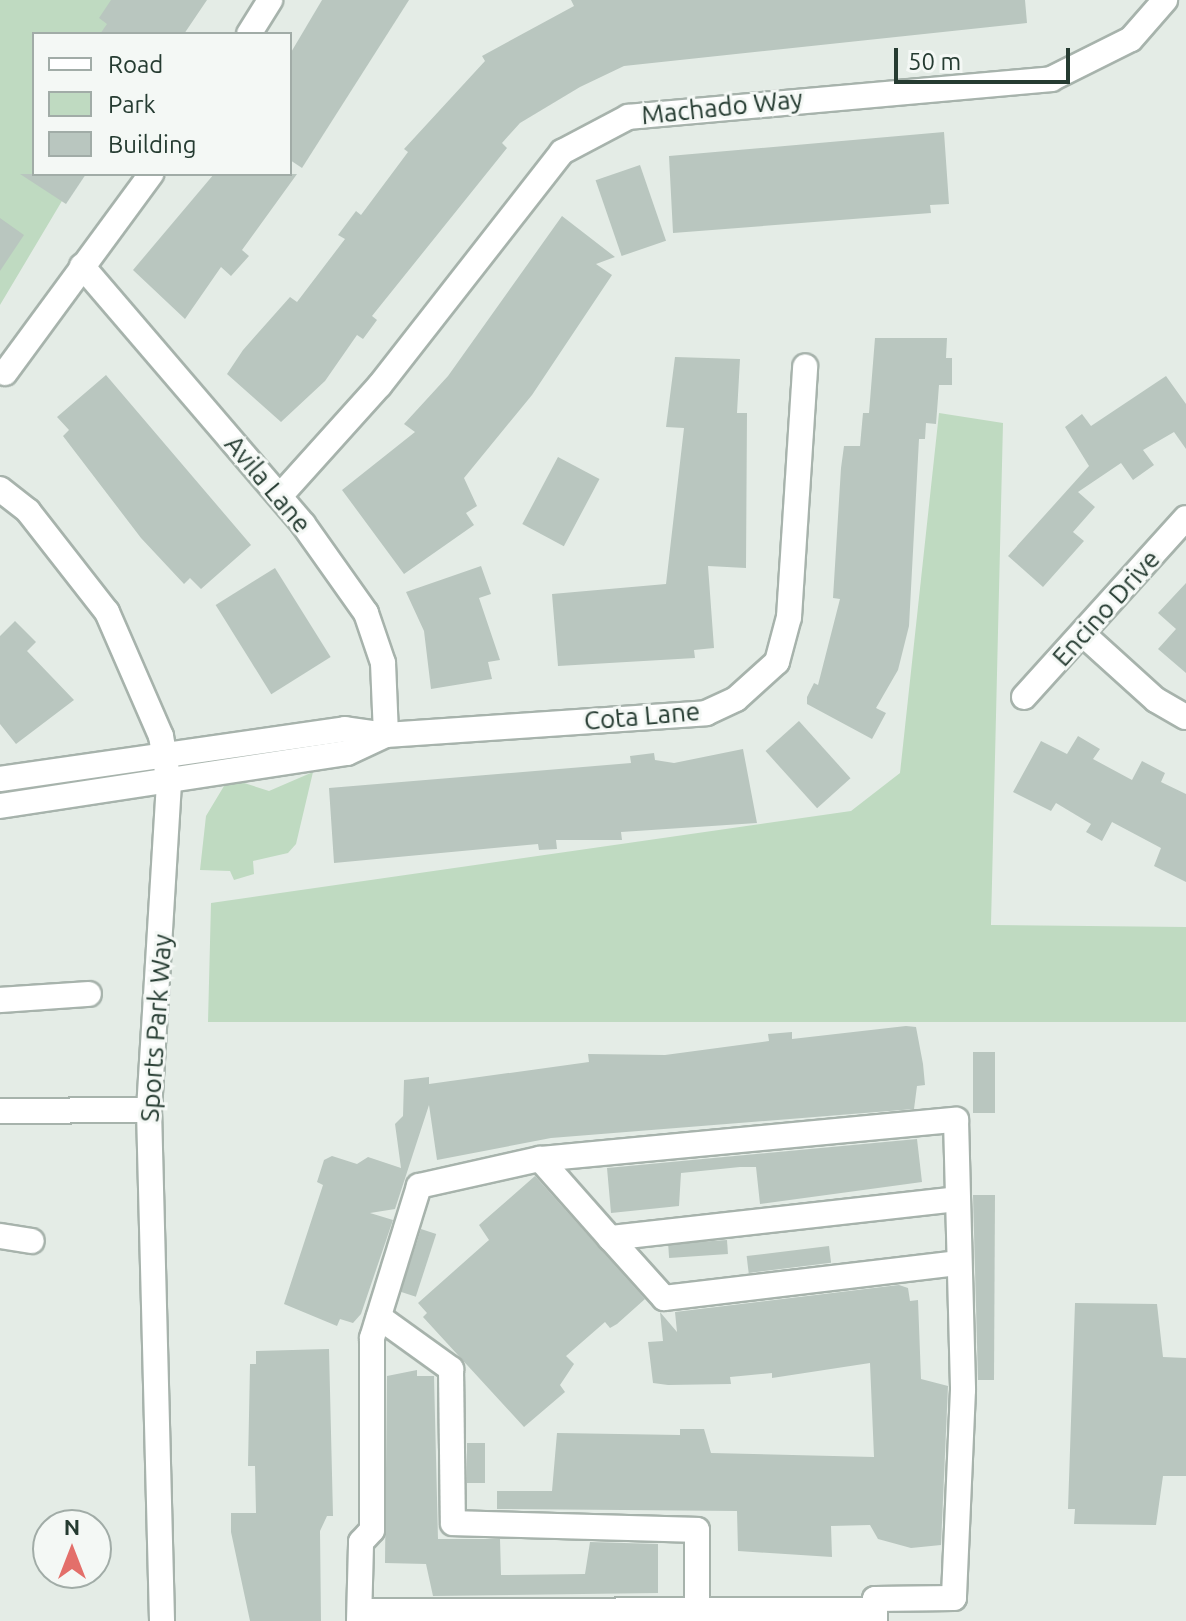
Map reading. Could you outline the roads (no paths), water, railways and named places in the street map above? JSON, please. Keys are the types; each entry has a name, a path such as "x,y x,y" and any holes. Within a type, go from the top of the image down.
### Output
{"street":[{"path":"250,32 270,0"},
{"name":"Machado Way","path":"280,496 380,385 562,152 628,117 1051,79 1131,39 1165,0"},
{"path":"5,373 150,176"},
{"name":"Avila Lane","path":"82,266 280,496 366,613 383,663 386,735"},
{"name":"Cota Lane","path":"0,779 345,729 386,735 706,713 755,684 777,662 789,617 805,367"},
{"name":"Sports Park Way","path":"0,489 28,511 100,601 131,661 164,753 169,783 149,1110 162,1621"},
{"name":"Encino Drive","path":"1024,697 1084,635 1186,518"},
{"path":"1084,635 1156,700 1186,717"},
{"name":"Cota Lane","path":"0,806 169,783 347,753 386,735"},
{"path":"0,1000 89,994"},
{"path":"0,1111 149,1110"},
{"path":"956,1120 957,1263 963,1390 954,1598 875,1599 875,1615 697,1610 360,1616 361,1542 372,1530 372,1338 419,1186 540,1159 956,1120"},
{"path":"540,1159 664,1298 957,1263"},
{"path":"610,1238 956,1199"},
{"path":"0,1236 32,1241"},
{"path":"379,1317 451,1369 453,1523 697,1530 697,1610"}]}
